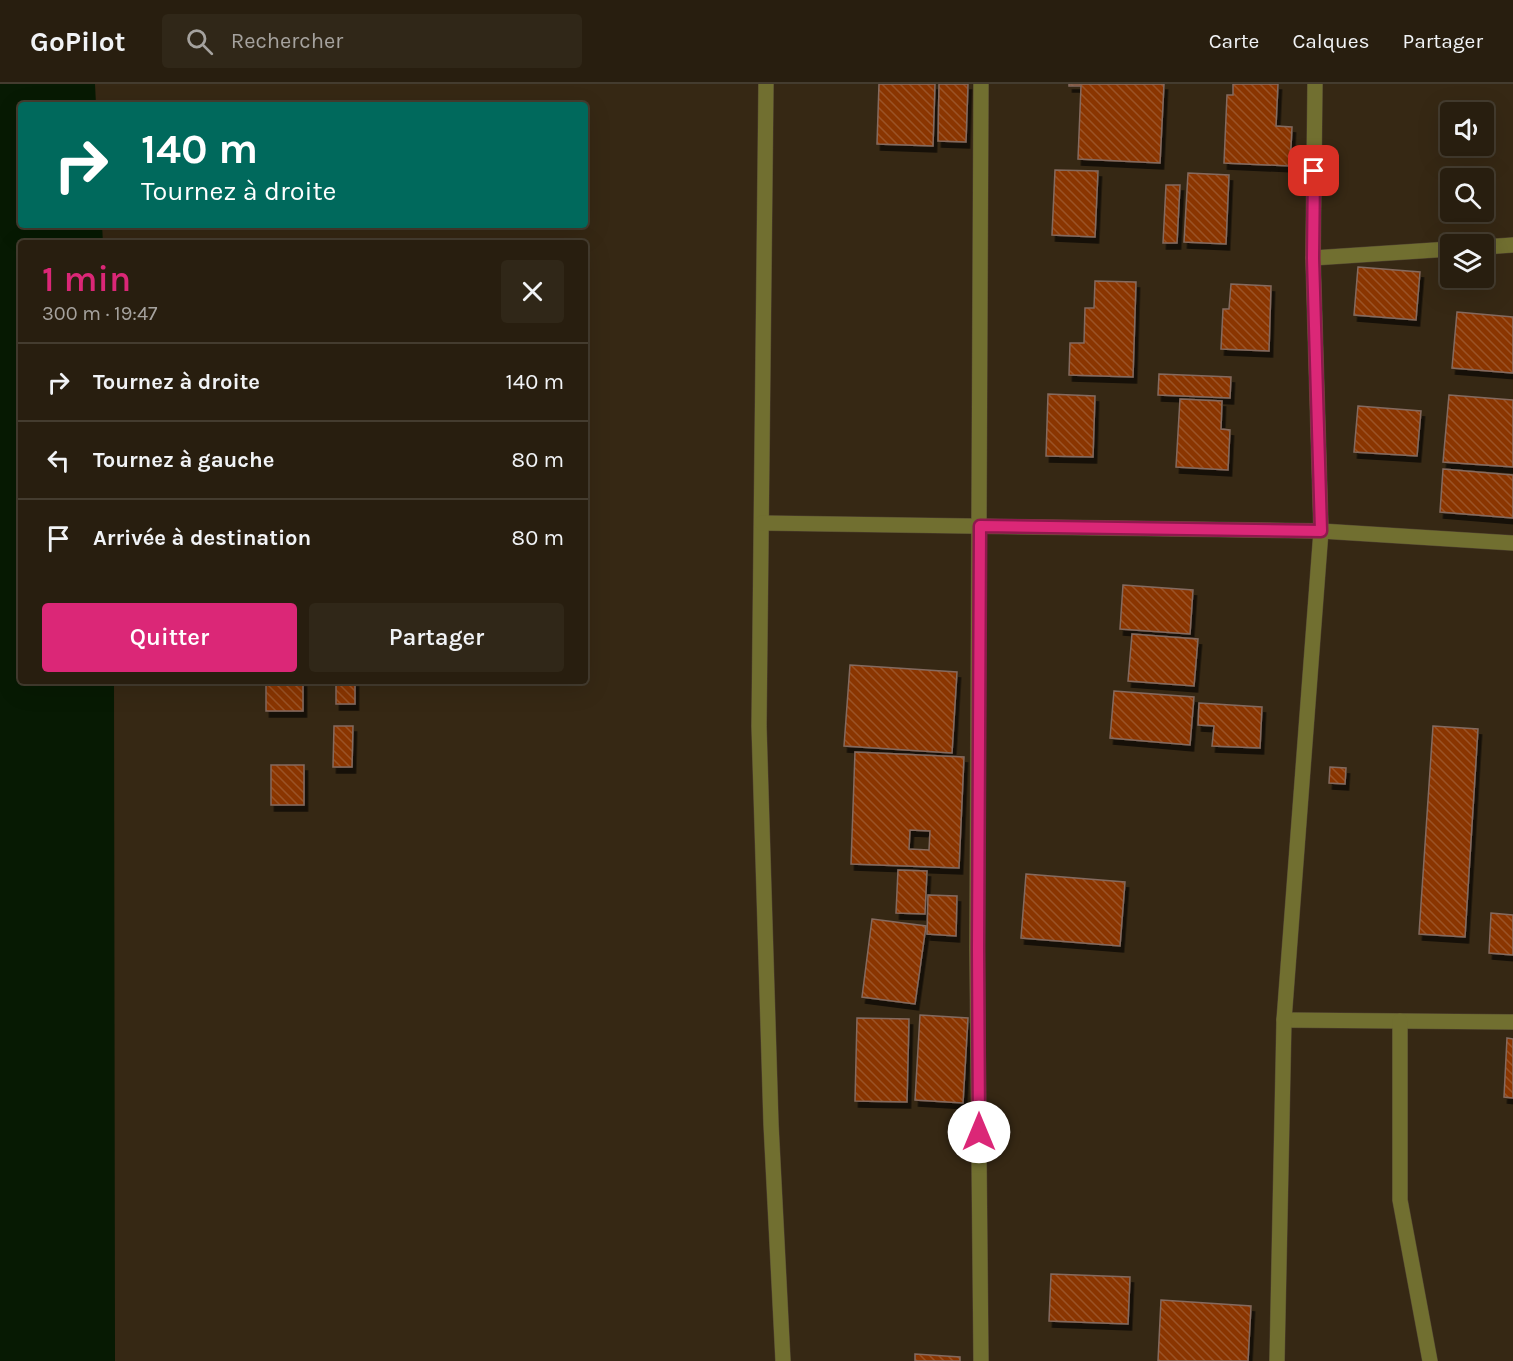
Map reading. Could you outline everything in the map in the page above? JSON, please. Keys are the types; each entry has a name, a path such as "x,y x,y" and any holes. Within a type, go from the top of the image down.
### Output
{"street":[{"path":"766,84 759,726 771,1124 783,1361"},
{"path":"981,84 978,961 981,1361"},
{"path":"1277,1361 1284,1020 1321,531 1313,258 1315,84"},
{"path":"1494,246 1513,245"},
{"path":"1313,258 1440,250"},
{"path":"762,523 1321,531 1513,543"},
{"path":"1284,1020 1513,1022"},
{"path":"1400,1021 1400,1200 1430,1361"}],"shaded area":[{"path":"0,84 95,84 96,102 18,102 18,228 102,228 103,240 18,240 18,684 114,684 115,1361 0,1361"}],"building":[{"path":"879,84 935,84 933,146 877,144"},
{"path":"939,84 968,84 966,142 938,141"},
{"path":"1069,84 1164,84 1160,163 1078,159 1081,86 1069,86"},
{"path":"1233,84 1278,84 1276,126 1292,127 1290,166 1224,163 1227,95 1233,95"},
{"path":"1055,170 1098,171 1095,237 1052,235"},
{"path":"1188,173 1229,175 1226,244 1184,242"},
{"path":"1166,185 1180,185 1177,243 1163,243"},
{"path":"1358,267 1420,272 1416,320 1354,315"},
{"path":"1095,281 1136,282 1133,377 1069,375 1070,343 1084,343 1085,308 1094,308"},
{"path":"1231,284 1271,286 1269,351 1221,349 1223,309 1229,309"},
{"path":"1457,312 1513,317 1513,373 1452,368"},
{"path":"1159,374 1231,377 1230,398 1158,395"},
{"path":"1048,394 1095,396 1093,457 1046,456"},
{"path":"1449,395 1513,400 1513,467 1443,462"},
{"path":"1180,399 1222,401 1221,429 1230,430 1228,470 1176,467"},
{"path":"1358,406 1421,411 1417,456 1354,452"},
{"path":"1443,469 1513,475 1513,518 1440,512"},
{"path":"1123,585 1193,590 1190,634 1120,629"},
{"path":"1132,634 1198,639 1194,686 1128,681"},
{"path":"850,665 957,672 952,753 844,746"},
{"path":"266,684 303,684 303,711 266,711"},
{"path":"336,684 355,684 355,704 336,704"},
{"path":"1114,691 1194,697 1190,745 1110,738"},
{"path":"1199,703 1262,707 1260,748 1212,746 1214,726 1198,725"},
{"path":"334,726 353,726 352,767 333,767"},
{"path":"1433,726 1478,729 1465,937 1419,934"},
{"path":"855,752 964,757 959,868 851,864","holes":["910,830 930,831 929,850 909,849"]},
{"path":"271,765 304,765 304,805 271,805"},
{"path":"1330,767 1346,768 1345,784 1329,783"},
{"path":"898,870 927,871 925,914 896,913"},
{"path":"1026,874 1125,882 1120,946 1021,938"},
{"path":"928,895 957,896 956,936 927,934"},
{"path":"1491,913 1513,915 1513,955 1489,953"},
{"path":"872,919 926,926 915,1004 862,997"},
{"path":"920,1015 968,1018 963,1103 915,1100"},
{"path":"857,1018 909,1019 907,1102 855,1101"},
{"path":"1507,1038 1513,1039 1513,1098 1504,1097"},
{"path":"1051,1274 1130,1277 1128,1324 1049,1321"},
{"path":"1161,1300 1251,1306 1248,1361 1158,1361"},
{"path":"915,1354 960,1357 960,1361 915,1361"}],"route":[{"path":"979,1132 980,526 1321,531 1313,258 1314,171"}]}
